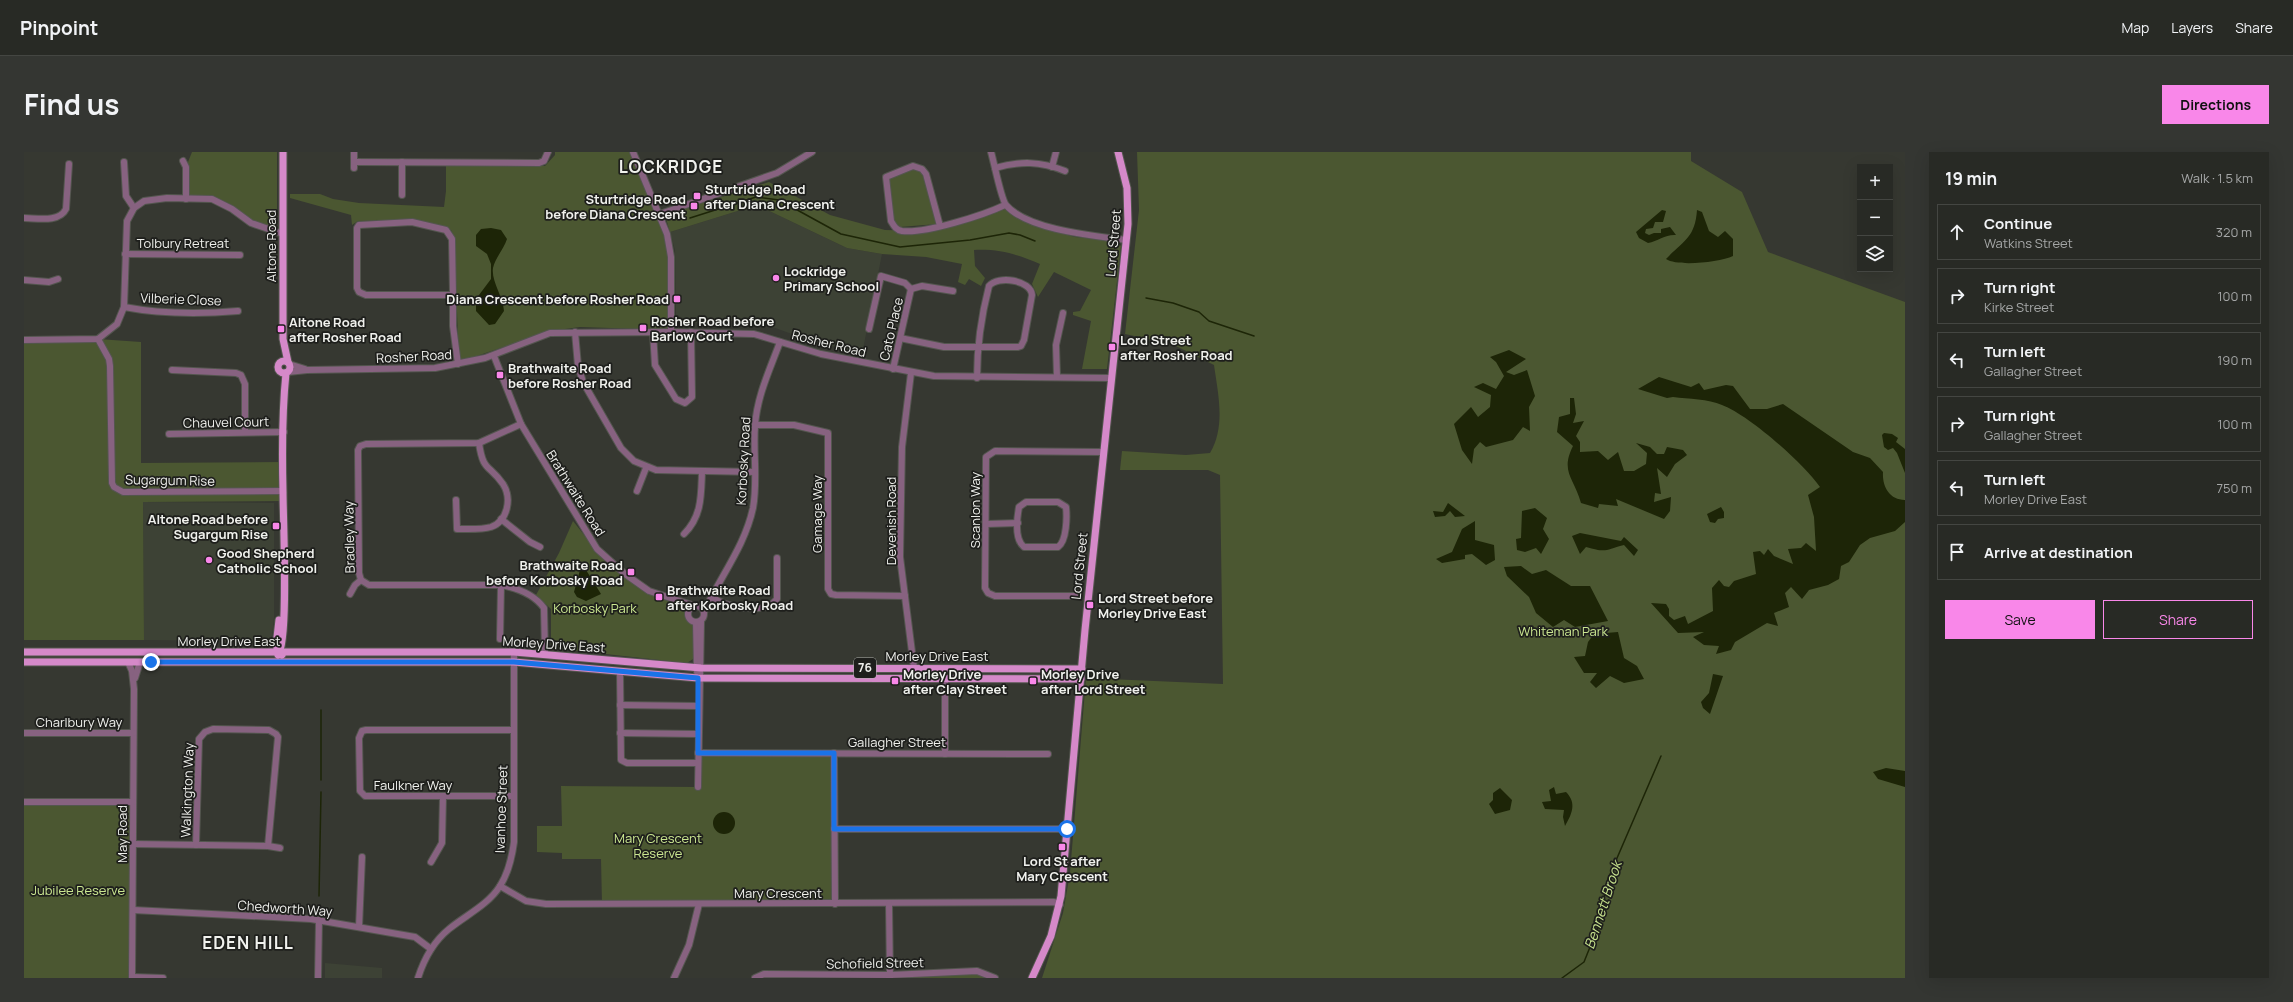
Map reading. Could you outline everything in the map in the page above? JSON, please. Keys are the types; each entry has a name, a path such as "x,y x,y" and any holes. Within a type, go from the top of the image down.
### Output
{"main road":[{"name":"Altone Road","path":"283,152 284,339 288,363 284,372 278,367 284,339"},
{"name":"Lord Street","path":"1032,978 1051,936 1060,905 1103,452 1126,240 1128,194 1118,152"},
{"path":"279,363 283,361 288,363"},
{"path":"284,372 283,564 276,646 285,658 300,662"},
{"name":"Morley Drive East","path":"24,652 514,652 698,668 1082,669"},
{"path":"265,662 276,658 280,653"},
{"name":"Morley Drive East","path":"24,662 514,662 698,678 1081,679"}],"street":[{"path":"354,152 354,165 402,162 539,163 544,161 548,152"},
{"path":"633,152 660,214 671,257 672,332"},
{"path":"660,214 776,173 812,152"},
{"path":"991,152 1005,205 1015,213 1046,227 1075,234 1126,240"},
{"path":"1052,167 1056,152"},
{"path":"183,161 186,167 186,199"},
{"path":"124,162 126,196 134,208"},
{"path":"402,162 402,195"},
{"path":"995,168 1017,162 1028,162 1065,171"},
{"path":"24,218 54,218 63,214 66,209 68,164"},
{"path":"940,226 926,174 922,169 913,166 886,177 891,221 894,227 901,230 913,230 940,226 995,210 1005,205"},
{"path":"24,340 98,339 117,324 124,307 126,221 134,208 151,199 206,198 218,201 251,223 269,229 283,231"},
{"path":"453,295 362,295 357,288 357,228 359,225 412,222 446,230 452,239 453,295 453,326 458,364"},
{"name":"Tolbury Retreat","path":"125,254 240,255"},
{"path":"869,329 881,276 905,283 911,289"},
{"path":"24,280 49,282 58,279"},
{"path":"900,338 944,346 977,347 1018,347 1023,345 1032,295 1028,286 1001,280 994,281 989,286 977,347 977,378"},
{"name":"Cato Place","path":"893,369 911,289 922,286 953,291"},
{"name":"Vilberie Close","path":"124,307 146,311 200,313 238,311"},
{"path":"1056,377 1056,345 1063,314"},
{"path":"575,332 578,366 583,382 621,448 634,461 646,468 660,471 755,472"},
{"name":"Rosher Road","path":"284,372 307,370 435,368 494,356 543,336 575,332 691,332 748,333 821,354 910,373 977,378 1111,378"},
{"path":"653,332 655,365 676,399 685,403 692,397 691,332"},
{"name":"Sugargum Rise","path":"98,339 109,360 110,366 112,483 114,487 122,492 283,491"},
{"name":"Korbosky Road","path":"698,622 736,554 748,523 753,501 755,472 755,425 762,388 780,342"},
{"name":"Brathwaite Road","path":"494,356 521,424 597,549 636,583 649,591 682,603 696,606"},
{"name":"Rosher Road","path":"288,363 307,370"},
{"path":"172,370 236,373 241,375 245,384 246,432"},
{"name":"Devenish Road","path":"910,373 902,447 900,557 914,668"},
{"name":"Bradley Way","path":"521,424 479,443 366,444 360,446 358,450 358,574 361,580 369,585 501,585 512,587 532,596 544,608 545,654"},
{"name":"Gamage Way","path":"755,425 794,425 828,433 828,589 830,592 836,595 905,596"},
{"name":"Chauvel Court","path":"169,434 284,432"},
{"path":"456,500 457,529 493,527 501,519 507,509 506,492 503,485 482,463 479,443"},
{"name":"Scanlon Way","path":"1075,596 995,596 988,594 985,588 986,460 991,452 1103,452"},
{"path":"637,490 646,468"},
{"path":"684,534 692,525 700,507 702,472"},
{"path":"1026,502 1058,502 1066,507 1063,540 1058,547 1024,547 1019,542 1018,523 1019,507 1026,502"},
{"path":"501,519 530,542 540,547"},
{"path":"986,524 1018,523"},
{"path":"689,611 711,598 720,603 733,607 771,605 777,599 777,558"},
{"path":"350,594 355,585 361,580"},
{"path":"500,639 501,585"},
{"name":"Brathwaite Road","path":"682,603 689,611 689,618 698,622"},
{"path":"696,606 704,612"},
{"path":"698,622 698,787"},
{"name":"Ivanhoe Street","path":"418,978 431,949 448,930 479,908 500,886 507,873 513,850 514,652"},
{"name":"May Road","path":"128,662 132,671 134,689"},
{"name":"May Road","path":"132,977 134,689 136,671 140,662"},
{"path":"620,671 620,758 626,763 698,763"},
{"path":"945,678 945,754"},
{"path":"620,705 698,706"},
{"name":"Walkington Way","path":"196,845 199,739 205,732 213,729 269,730 273,731 278,738 268,846"},
{"name":"Faulkner Way","path":"514,730 362,731 359,745 360,788 362,794 514,796"},
{"name":"Charlbury Way","path":"24,733 133,733"},
{"path":"620,733 698,734"},
{"name":"Gallagher Street","path":"698,753 1048,754"},
{"path":"834,753 835,904"},
{"path":"431,862 442,843 443,796"},
{"path":"24,802 133,802"},
{"path":"834,829 1067,829"},
{"name":"Walkington Way","path":"133,844 268,846 280,848"},
{"path":"359,926 362,857"},
{"name":"Mary Crescent","path":"500,886 526,901 546,904 890,904 1054,902 1060,905"},
{"path":"674,978 689,945 699,904"},
{"path":"890,904 890,976"},
{"name":"Chedworth Way","path":"133,910 319,920 415,937 431,949"},
{"path":"318,978 319,920"},
{"name":"Schofield Street","path":"755,978 764,974 890,976 978,971 994,978"},
{"path":"132,977 163,978"}],"shaded area":[{"name":"Lockridge Primary School","path":"757,205 847,248 882,254 862,354 806,339 761,323 732,321 694,323 676,315 675,250 670,232"},
{"path":"1662,210 1666,211 1663,222 1655,222 1653,228 1646,229 1645,233 1649,235 1661,233 1661,229 1670,227 1676,235 1648,243 1639,238 1636,232"},
{"path":"1697,210 1702,212 1709,231 1718,237 1725,231 1733,239 1733,256 1699,263 1680,263 1666,259 1688,238 1694,227"},
{"path":"491,228 501,230 507,239 493,268 494,278 502,300 504,311 495,324 489,325 476,311 476,299 491,279 491,264 487,254 476,246 476,235 481,229"},
{"path":"1509,350 1526,359 1506,372 1514,375 1527,370 1535,396 1529,407 1530,431 1523,427 1513,440 1486,447 1480,442 1474,449 1472,464 1462,450 1454,424 1471,407 1478,417 1490,407 1491,395 1474,387 1483,383 1496,389 1504,376 1496,362 1490,357"},
{"path":"1659,377 1691,387 1699,383 1704,390 1726,385 1733,386 1750,409 1767,409 1783,404 1853,452 1870,458 1883,472 1885,487 1891,495 1895,498 1905,500 1905,522 1895,531 1870,538 1860,545 1849,562 1841,566 1839,579 1828,585 1809,590 1802,599 1791,587 1785,593 1789,607 1774,613 1778,626 1767,623 1735,642 1731,650 1716,654 1719,646 1704,645 1693,637 1704,632 1678,633 1651,603 1666,604 1669,609 1669,616 1674,620 1685,616 1688,624 1713,611 1712,588 1719,580 1724,586 1729,587 1734,581 1756,574 1753,552 1760,551 1764,555 1768,549 1774,556 1793,564 1788,549 1801,548 1806,543 1816,551 1814,517 1808,495 1820,487 1789,453 1760,429 1733,410 1711,402 1673,397 1667,398 1638,389"},
{"path":"1570,398 1574,398 1576,414 1573,423 1584,421 1576,436 1580,442 1580,452 1598,451 1608,460 1618,452 1624,471 1634,471 1646,464 1647,453 1636,443 1650,447 1657,454 1664,454 1667,447 1683,450 1687,455 1675,464 1667,477 1657,468 1661,494 1655,493 1654,502 1671,497 1670,511 1664,519 1616,499 1618,506 1599,504 1598,508 1581,503 1568,469 1569,455 1573,446 1557,432 1559,417 1570,414"},
{"path":"1884,433 1892,434 1898,438 1896,442 1905,449 1905,473 1897,453 1893,448 1888,450 1884,447 1882,435"},
{"name":"Good Shepherd Catholic School","path":"143,502 274,503 274,618 272,636 268,641 144,640"},
{"path":"1448,503 1465,516 1455,517 1450,511 1445,516 1435,517 1433,511 1443,512"},
{"path":"1721,507 1724,512 1724,518 1718,519 1715,523 1710,522 1707,514"},
{"path":"1535,508 1547,518 1543,529 1549,539 1541,554 1536,548 1525,552 1517,550 1516,539 1521,538 1522,511"},
{"path":"1475,521 1475,540 1494,545 1495,560 1486,565 1472,554 1465,555 1465,559 1442,563 1436,559 1452,552 1462,529"},
{"path":"1580,533 1621,541 1624,537 1638,550 1634,556 1624,545 1602,550 1586,547 1580,554 1572,536"},
{"path":"1521,566 1532,574 1546,570 1571,586 1590,586 1608,621 1575,627 1564,620 1553,627 1536,613 1529,597 1507,576 1504,567"},
{"path":"580,570 586,570 601,594 586,601 577,597 574,592"},
{"path":"1618,632 1624,658 1637,666 1644,679 1624,683 1610,676 1596,688 1590,682 1597,673 1584,673 1574,657 1585,656 1588,642 1594,634"},
{"path":"1713,674 1723,676 1710,714 1703,708 1701,702 1709,693"},
{"path":"1886,768 1905,771 1905,787 1878,779 1873,772"},
{"path":"1554,787 1556,794 1566,792 1571,800 1572,809 1565,826 1563,817 1564,810 1545,809 1542,802 1551,801 1549,790"},
{"path":"1500,788 1512,800 1510,810 1495,814 1489,804 1493,800 1493,793"},
{"path":"720,812 728,812 735,819 735,827 728,834 720,834 713,827 713,819"},
{"path":"325,963 382,968 382,978 325,978"}],"green space":[{"path":"192,152 277,152 277,228 260,227 218,201 186,199 186,167"},
{"path":"555,152 635,152 668,241 672,330 580,327 550,331 459,362 454,237 451,230 418,220 358,221 352,225 351,215 290,198 290,194 320,194 333,199 359,203 444,207 446,191 446,166 545,166 555,155"},
{"name":"Whiteman Park","path":"1137,152 1691,152 1691,161 1742,192 1768,252 1905,302 1905,978 1042,978 1063,913 1070,873 1086,678 1223,684 1220,475 1208,470 1120,470 1122,451 1186,455 1210,453 1218,432 1220,410 1214,365 1172,344 1125,334 1139,210"},
{"path":"911,167 919,169 924,178 937,224 900,227 893,222 887,190 889,177"},
{"path":"769,182 830,215 885,230 923,231 1005,207 1043,228 1075,237 1116,241 1121,246 1107,369 1082,369 1091,321 1073,315 1073,312 1080,311 1091,290 1054,272 1038,297 1032,284 1040,264 1023,257 1000,251 974,250 975,266 985,278 981,286 969,279 965,285 958,282 962,264 926,257 882,254 847,248 757,205 670,232 665,215"},
{"path":"98,339 141,342 141,463 283,462 283,501 143,502 144,640 24,640 24,340"},
{"name":"Korbosky Park","path":"573,521 596,550 632,582 684,610 695,625 693,659 687,663 551,648 551,609 536,595 559,553"},
{"name":"Mary Crescent Reserve","path":"698,753 834,753 835,904 602,904 601,859 562,859 562,853 537,852 537,826 562,826 561,786 697,787"},
{"name":"Jubilee Reserve","path":"24,802 133,802 132,978 24,978"},
{"path":"977,971 995,978 890,978"}],"waterway":[{"path":"690,218 756,197 779,200 841,234 900,247 970,240 1009,233 1020,235 1035,241"},
{"path":"1146,298 1173,303 1199,312 1209,321 1254,336"},
{"path":"321,710 321,780"},
{"name":"Bennett Brook","path":"1562,978 1584,962 1598,927 1608,879 1661,756"},
{"path":"319,896 321,792"}],"place":[{"name":"Sturtridge Road after Diana Crescent","path":"697,196"},
{"name":"Sturtridge Road before Diana Crescent","path":"694,206"},
{"name":"Lockridge Primary School","path":"776,278"},
{"name":"Diana Crescent before Rosher Road","path":"677,299"},
{"name":"Rosher Road before Barlow Court","path":"643,328"},
{"name":"Altone Road after Rosher Road","path":"281,329"},
{"name":"Lord Street after Rosher Road","path":"1112,347"},
{"name":"Brathwaite Road before Rosher Road","path":"500,375"},
{"name":"Altone Road before Sugargum Rise","path":"276,526"},
{"name":"Good Shepherd Catholic School","path":"209,560"},
{"name":"Brathwaite Road before Korbosky Road","path":"631,572"},
{"name":"Brathwaite Road after Korbosky Road","path":"659,597"},
{"name":"Lord Street before Morley Drive East","path":"1090,605"},
{"name":"Morley Drive after Clay Street","path":"895,681"},
{"name":"Morley Drive after Lord Street","path":"1033,681"},
{"name":"Lord St after Mary Crescent","path":"1062,847"}],"district":[{"name":"LOCKRIDGE","path":"671,167"},
{"name":"EDEN HILL","path":"248,943"}],"route":[{"path":"151,662 514,662 543,663 698,678 698,753 834,753 834,829 1067,829"}]}
